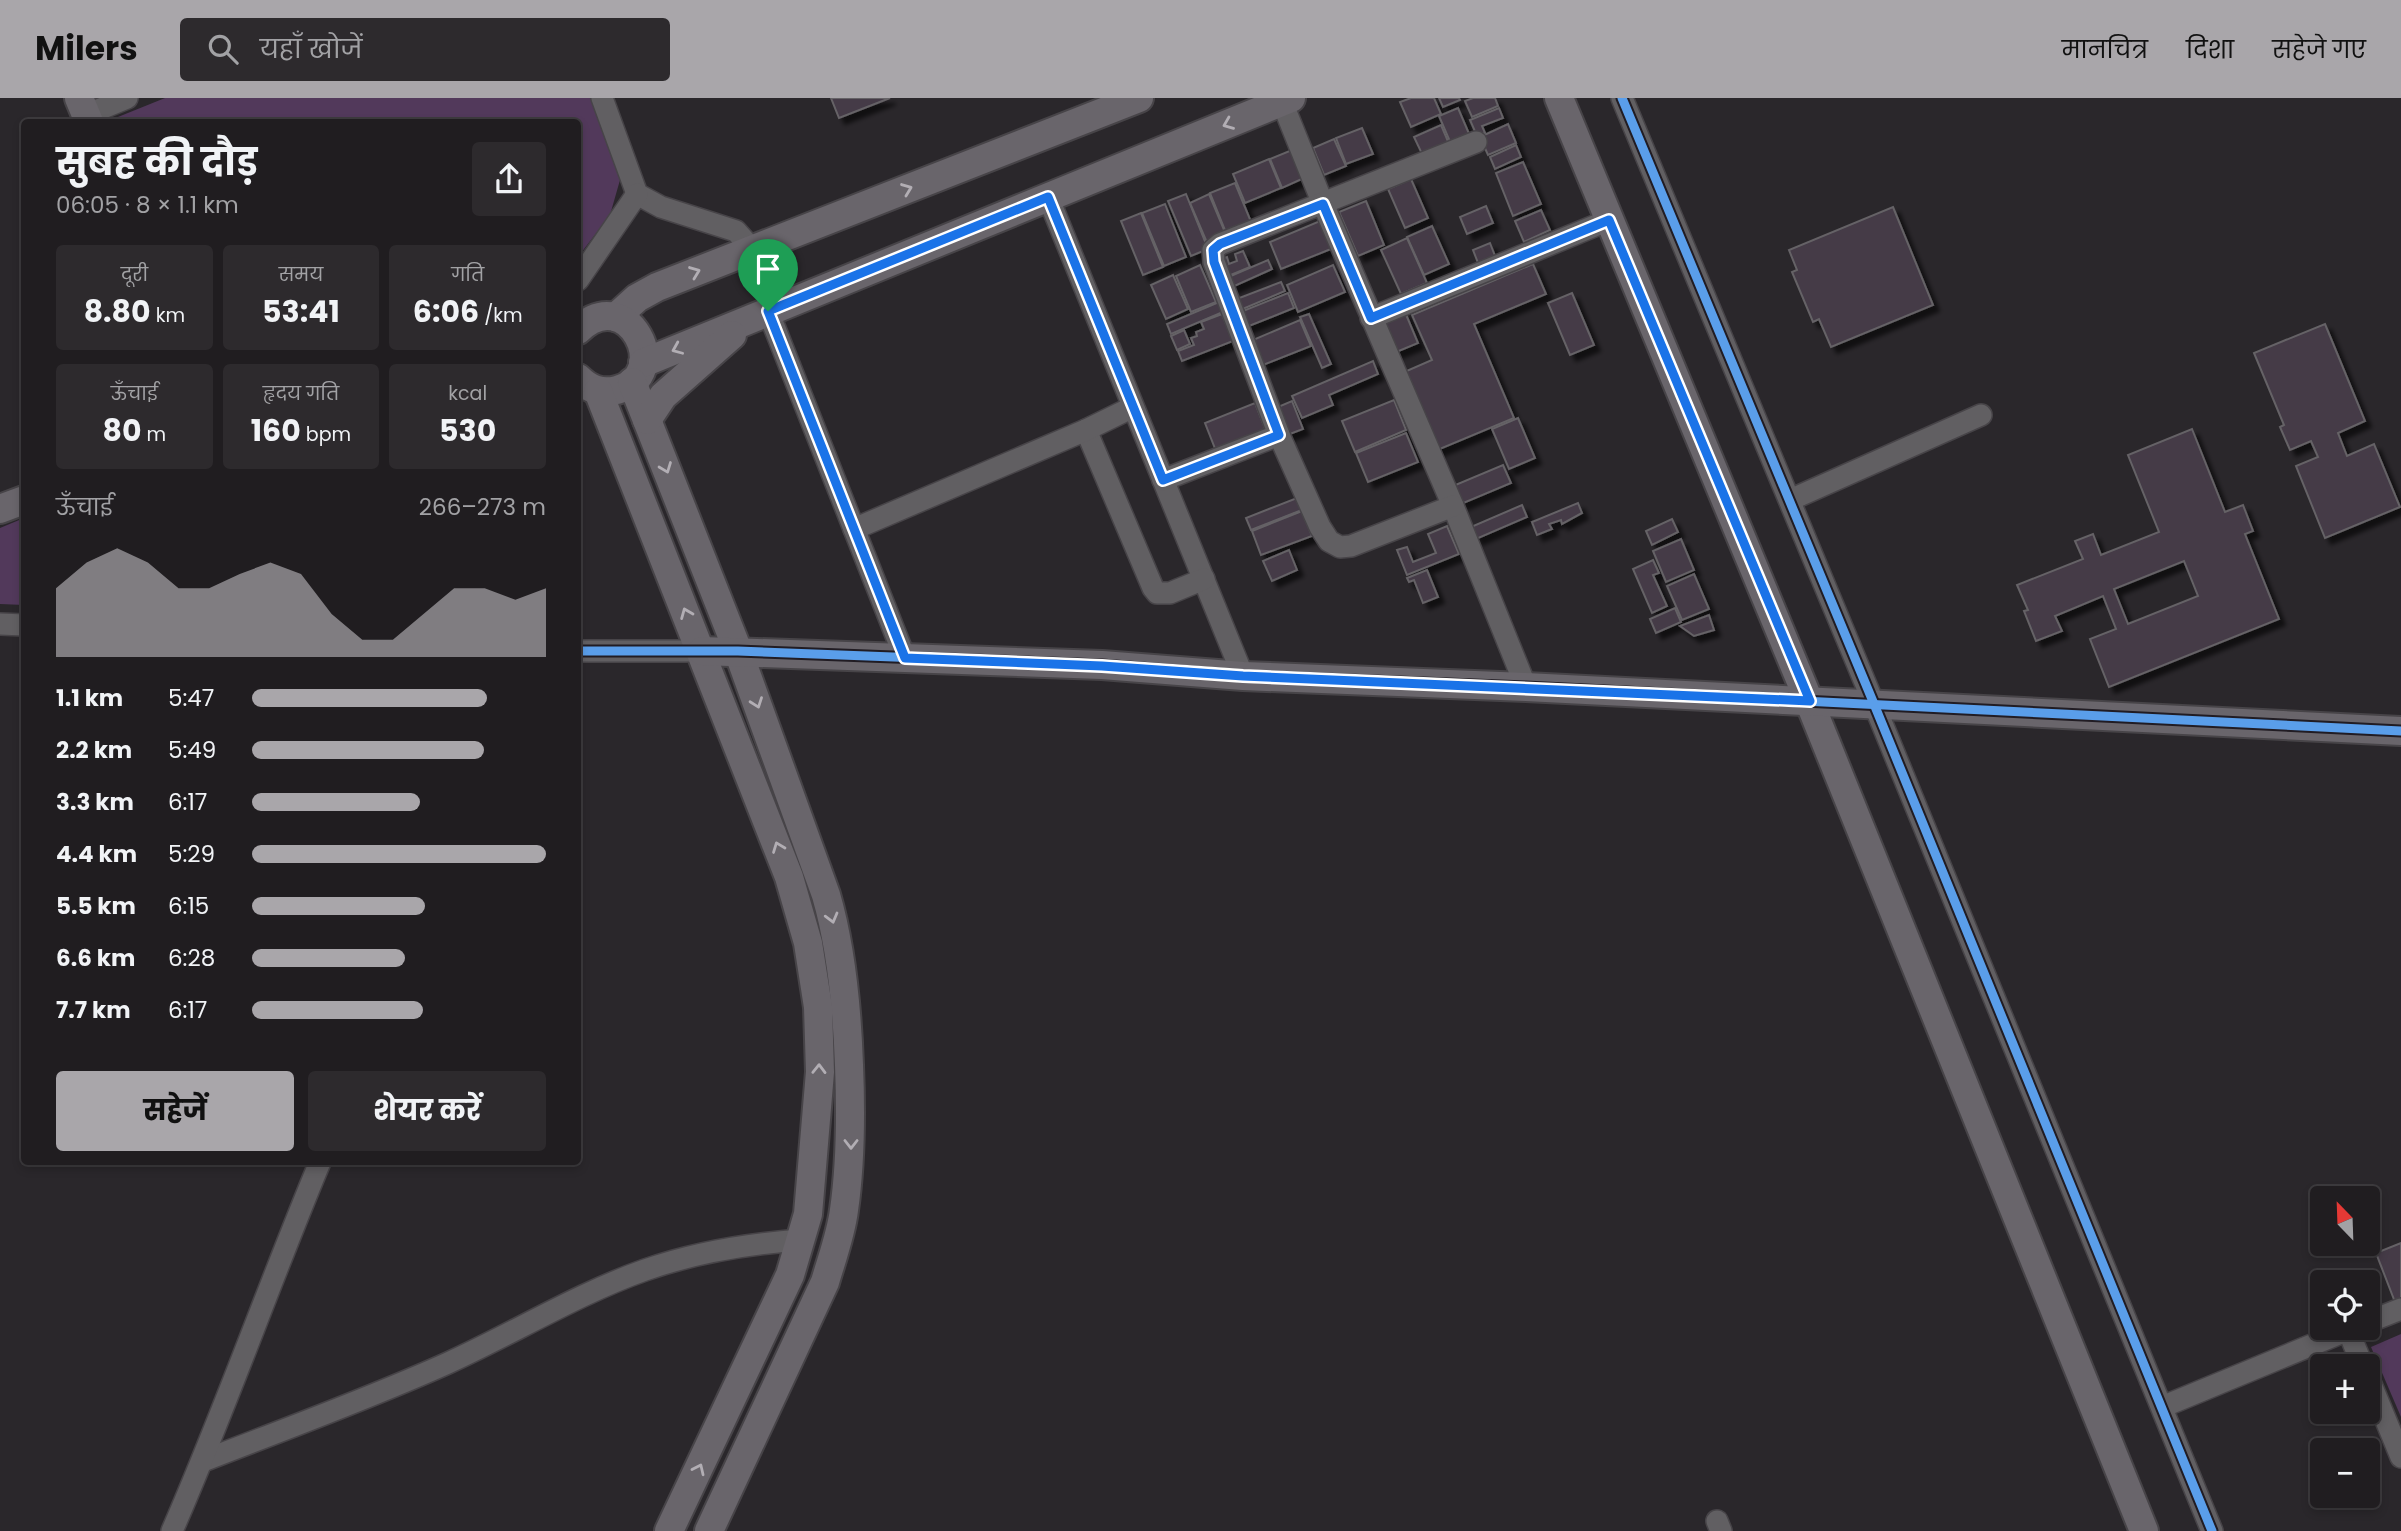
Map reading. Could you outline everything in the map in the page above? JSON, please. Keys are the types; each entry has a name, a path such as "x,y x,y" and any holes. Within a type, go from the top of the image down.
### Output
{"main road":[{"path":"615,317 637,298 657,287 1139,98"},
{"path":"1559,98 1810,701 2144,1531"},
{"path":"588,385 610,392 622,389 638,372 760,314 1287,100"},
{"path":"648,420 663,396 760,314"},
{"path":"581,327 595,318 615,317 626,322 642,340 638,372 648,420 738,651 826,895 835,926 847,1027 851,1155 844,1212 825,1282 709,1531"},
{"path":"588,385 702,651 789,877 808,943 818,1007 820,1072 808,1214 790,1275 670,1531"},
{"path":"0,509 21,501"},
{"path":"702,651 1102,666 1243,676 1526,687 2401,732"}],"street":[{"path":"85,112 127,98"},
{"path":"602,98 637,194 661,206 736,231 752,250"},
{"path":"1622,98 1874,704 2212,1531"},
{"path":"1287,100 1323,204 1453,506 1526,687"},
{"path":"1453,506 1351,546 1340,547 1329,541 1320,527 1279,435 1214,262 1213,250 1220,244 1476,142"},
{"path":"581,276 637,194"},
{"path":"1048,197 1243,676"},
{"path":"1371,318 1609,220"},
{"path":"760,314 854,529 905,658"},
{"path":"854,529 1086,430 1133,407"},
{"path":"1790,500 1981,415"},
{"path":"1086,430 1157,593 1170,593 1204,579"},
{"path":"1163,480 1279,435"},
{"path":"0,624 21,625"},
{"path":"581,651 702,651"},
{"path":"172,1531 203,1461 284,1248 319,1165"},
{"path":"203,1461 334,1411 450,1362 589,1294 643,1271 714,1250 759,1243 800,1241"},
{"path":"2380,1317 2401,1309"},
{"path":"2162,1408 2325,1340"},
{"path":"2380,1406 2401,1457"}],"shaded area":[{"path":"165,98 591,98 622,173 610,215 581,253 581,119 113,119"},
{"path":"21,519 21,605 0,604 0,528"},
{"path":"2401,1334 2401,1417 2380,1368 2380,1354 2374,1354 2371,1347"}],"building":[{"path":"831,98 890,98 839,118"},
{"path":"1411,98 1434,98 1441,114 1411,127 1400,102"},
{"path":"1439,98 1459,98 1460,100 1443,107"},
{"path":"1473,98 1495,98 1498,106 1472,117 1465,101"},
{"path":"1458,108 1470,136 1451,144 1439,116"},
{"path":"1499,108 1503,118 1482,126 1485,133 1477,136 1470,120"},
{"path":"1508,124 1516,143 1488,155 1480,137"},
{"path":"1441,125 1450,146 1424,158 1414,137"},
{"path":"1362,128 1373,154 1346,164 1336,138"},
{"path":"1334,139 1346,166 1324,175 1313,148"},
{"path":"1516,145 1521,157 1495,169 1490,157"},
{"path":"1292,150 1304,178 1282,188 1270,159"},
{"path":"1269,159 1281,188 1245,203 1233,174"},
{"path":"1523,162 1541,204 1513,216 1496,173"},
{"path":"1411,179 1428,218 1405,228 1388,189"},
{"path":"1235,183 1254,229 1229,240 1210,193"},
{"path":"1186,194 1208,249 1191,256 1168,201"},
{"path":"1209,194 1227,237 1208,245 1190,203"},
{"path":"1366,201 1384,245 1358,256 1339,212"},
{"path":"1165,204 1186,257 1164,266 1142,213"},
{"path":"1486,206 1493,223 1467,234 1460,217"},
{"path":"1893,207 1933,305 1831,347 1819,319 1813,322 1792,272 1797,270 1789,250"},
{"path":"1541,210 1550,230 1524,242 1515,221"},
{"path":"1141,213 1163,267 1143,275 1121,221"},
{"path":"1320,221 1331,249 1281,269 1270,242"},
{"path":"1432,226 1449,264 1424,275 1407,237"},
{"path":"1407,238 1427,283 1401,294 1381,250"},
{"path":"1490,243 1497,261 1480,268 1473,250"},
{"path":"1243,251 1250,267 1226,277 1219,260 1227,257 1229,264 1237,261 1235,254"},
{"path":"1268,260 1272,269 1230,288 1226,278"},
{"path":"1533,264 1546,294 1474,324 1514,418 1435,451 1402,373 1432,360 1412,315"},
{"path":"1200,265 1216,302 1191,312 1176,276"},
{"path":"1333,265 1345,292 1298,312 1287,285"},
{"path":"1173,275 1188,309 1166,319 1151,285"},
{"path":"1281,282 1285,291 1238,311 1234,300"},
{"path":"1288,293 1294,308 1244,328 1238,313"},
{"path":"1572,293 1594,345 1570,355 1548,303"},
{"path":"1219,302 1223,312 1171,334 1167,324"},
{"path":"1405,312 1418,343 1394,353 1381,322"},
{"path":"1222,314 1233,341 1182,361 1178,351 1194,345 1191,338 1204,329 1201,322"},
{"path":"1309,314 1331,364 1322,368 1300,317"},
{"path":"1300,320 1311,346 1263,365 1253,340"},
{"path":"2325,324 2365,421 2338,433 2347,456 2374,444 2400,507 2325,538 2296,466 2318,457 2311,441 2290,450 2280,427 2284,425 2254,353"},
{"path":"1184,330 1190,344 1177,350 1171,336"},
{"path":"1373,361 1378,374 1329,395 1333,405 1302,418 1292,396"},
{"path":"1394,400 1406,430 1355,452 1342,421"},
{"path":"1292,401 1303,429 1282,437 1271,410"},
{"path":"1255,403 1266,431 1216,451 1205,423"},
{"path":"1518,418 1535,458 1509,469 1492,429"},
{"path":"2192,429 2225,512 2243,505 2253,531 2245,534 2279,619 2109,687 2090,639 2116,629 2103,596 2055,616 2062,631 2036,641 2024,611 2028,610 2017,585 2083,559 2075,541 2093,534 2101,555 2159,532 2128,455","holes":["2184,561 2198,596 2128,624 2114,589"]},
{"path":"1406,433 1418,462 1368,482 1356,453"},
{"path":"1503,465 1511,483 1461,504 1453,486"},
{"path":"1297,498 1302,510 1251,530 1246,518"},
{"path":"1578,503 1582,513 1562,524 1561,520 1549,524 1552,529 1537,535 1532,522"},
{"path":"1522,505 1527,517 1476,539 1471,527"},
{"path":"1302,511 1312,536 1261,555 1252,531"},
{"path":"1672,519 1678,532 1652,545 1646,531"},
{"path":"1447,526 1459,554 1407,575 1397,550 1407,547 1413,562 1436,553 1428,534"},
{"path":"1681,539 1694,570 1666,582 1653,551"},
{"path":"1289,550 1297,570 1272,581 1263,561"},
{"path":"1653,560 1659,573 1653,575 1667,606 1652,613 1633,569"},
{"path":"1427,570 1438,597 1423,603 1414,580 1409,582 1407,578"},
{"path":"1694,574 1709,609 1682,620 1667,586"},
{"path":"1675,608 1681,622 1656,633 1650,619"},
{"path":"1709,615 1714,630 1694,636 1680,626"},
{"path":"2401,1243 2401,1300 2395,1302 2377,1256 2380,1256 2380,1251"}],"cycle path":[{"path":"1622,98 1874,704 2212,1531"},
{"path":"581,651 738,651 1102,665 1243,676 1526,687 2401,731"}],"route":[{"path":"1048,197 1163,480 1279,435 1214,262 1213,250 1220,244 1323,204 1371,318 1609,220 1810,701 905,658 768,311 1048,197"}]}
